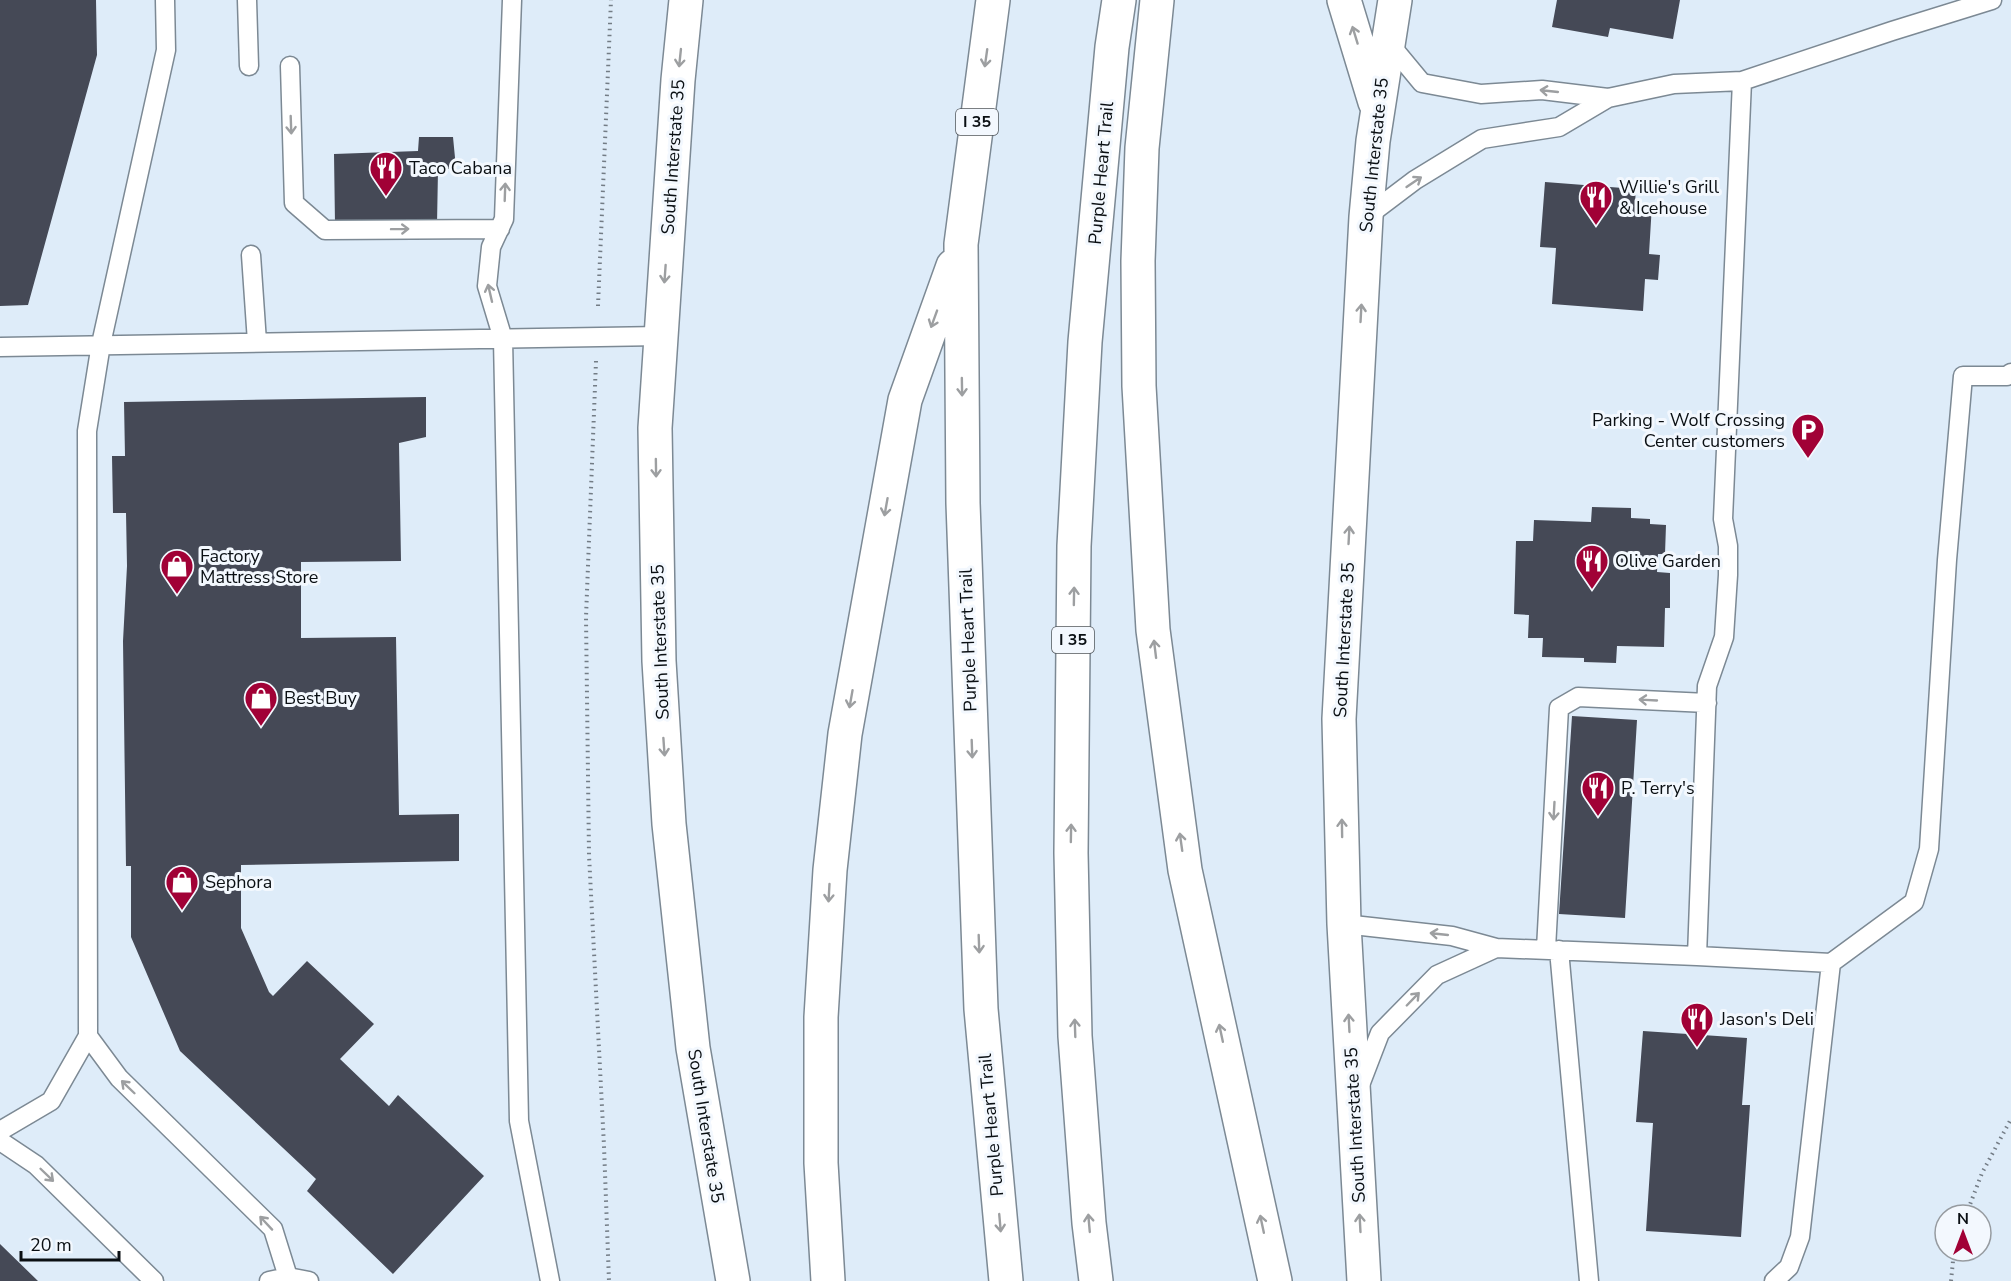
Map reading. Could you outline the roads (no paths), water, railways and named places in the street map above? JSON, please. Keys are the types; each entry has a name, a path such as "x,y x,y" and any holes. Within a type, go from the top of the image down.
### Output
{"main road":[{"name":"South Interstate 35","path":"686,0 677,91 655,428 658,638 669,824 693,1048 733,1281"},
{"name":"Purple Heart Trail","path":"993,0 961,244 963,502 981,1009 1006,1281"},
{"name":"Purple Heart Trail","path":"1096,1281 1075,1036 1071,853 1074,546 1085,342 1112,47 1119,0"},
{"path":"1157,0 1142,148 1138,261 1139,386 1153,630 1185,870 1275,1281"},
{"path":"1344,0 1378,109"},
{"name":"South Interstate 35","path":"1364,1281 1344,924 1339,719 1366,217 1373,141 1395,0"},
{"path":"828,1281 820,1163 821,1017 830,870 845,734 905,400 961,244"}],"lane":[{"path":"0,1131 51,1101 88,1036 87,431 101,345 166,51 165,0"},
{"path":"247,0 249,66"},
{"path":"513,0 504,219 491,247 488,286 503,339 519,1121 550,1281"},
{"path":"1366,217 1415,180 1482,140 1559,127 1608,98 1674,84 1742,81 1992,0"},
{"path":"1388,41 1422,83 1481,94 1542,90 1608,98"},
{"path":"290,66 294,203 325,230 500,228"},
{"path":"1697,956 1707,686 1724,637 1728,575 1728,546 1723,519 1742,81"},
{"path":"251,255 256,342"},
{"path":"0,347 661,336"},
{"path":"1344,924 1452,936 1496,948 1832,963 1914,902 1929,849 1947,560 1963,376 2007,376 2011,373"},
{"path":"1589,1281 1552,950 1559,708 1578,697 1707,703"},
{"path":"1353,1102 1380,1033 1437,975 1496,948"},
{"path":"1774,1281 1788,1267 1800,1237 1832,963"},
{"path":"88,1036 119,1078 273,1229 288,1277"},
{"path":"0,1141 36,1165 154,1281"},
{"path":"269,1281 288,1277 309,1281"}],"place":[{"name":"Taco Cabana","path":"386,197"},
{"name":"Willie's Grill & Icehouse","path":"1596,226"},
{"name":"Parking - Wolf Crossing Center customers","path":"1808,459"},
{"name":"Olive Garden","path":"1592,590"},
{"name":"Factory Mattress Store","path":"177,595"},
{"name":"Best Buy","path":"261,727"},
{"name":"P. Terry's","path":"1598,817"},
{"name":"Sephora","path":"182,911"},
{"name":"Jason's Deli","path":"1697,1048"}]}
